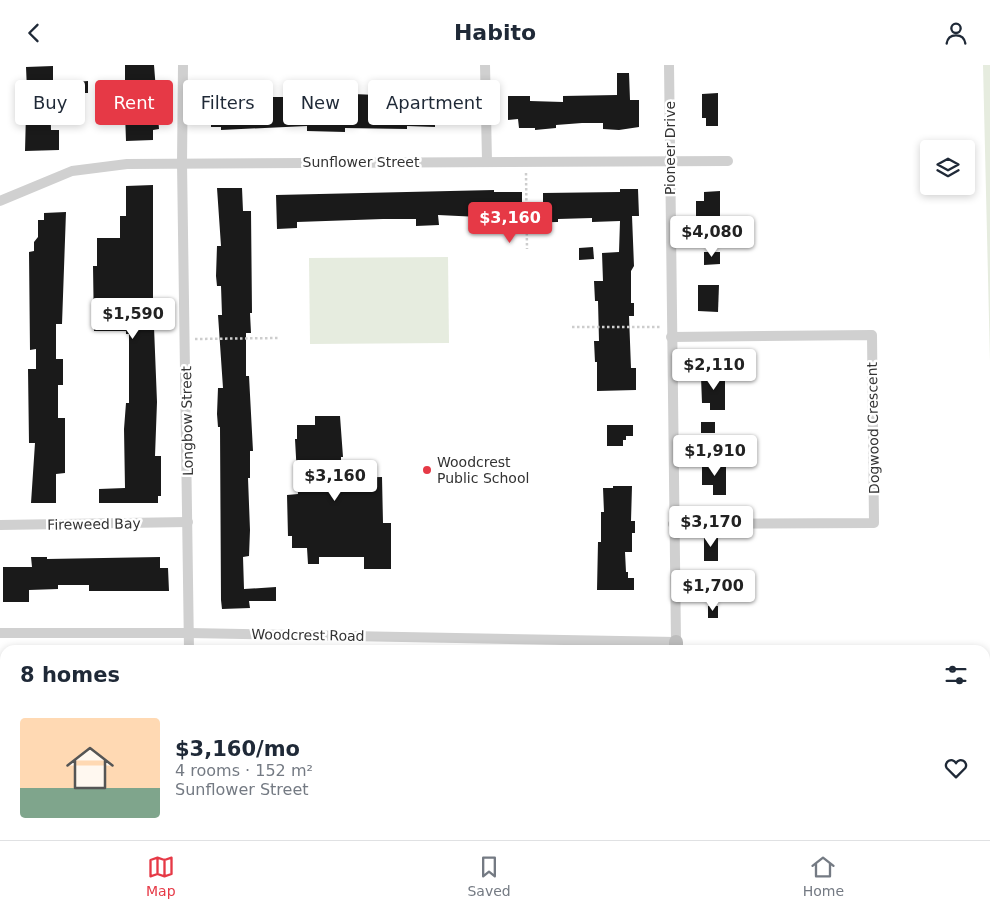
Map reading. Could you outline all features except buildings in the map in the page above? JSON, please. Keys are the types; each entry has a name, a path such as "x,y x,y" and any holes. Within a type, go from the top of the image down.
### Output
{"street":[{"name":"Longbow Street","path":"183,65 182,163 190,645"},
{"path":"484,65 487,161"},
{"name":"Pioneer Drive","path":"669,65 673,524 676,645"},
{"name":"Sunflower Street","path":"0,201 72,171 127,164 728,161"},
{"name":"Dogwood Crescent","path":"671,332 872,335 874,523 673,524"},
{"name":"Fireweed Bay","path":"0,525 188,522"},
{"name":"Woodcrest Road","path":"0,633 189,633 639,645"}],"path":[{"path":"526,161 527,249"},
{"path":"572,327 671,332"},
{"path":"186,339 279,338"}],"shaded area":[{"path":"983,65 990,65 990,362"},
{"path":"448,257 449,343 310,344 309,258"}],"place":[{"name":"Woodcrest Public School","path":"427,470"}]}
